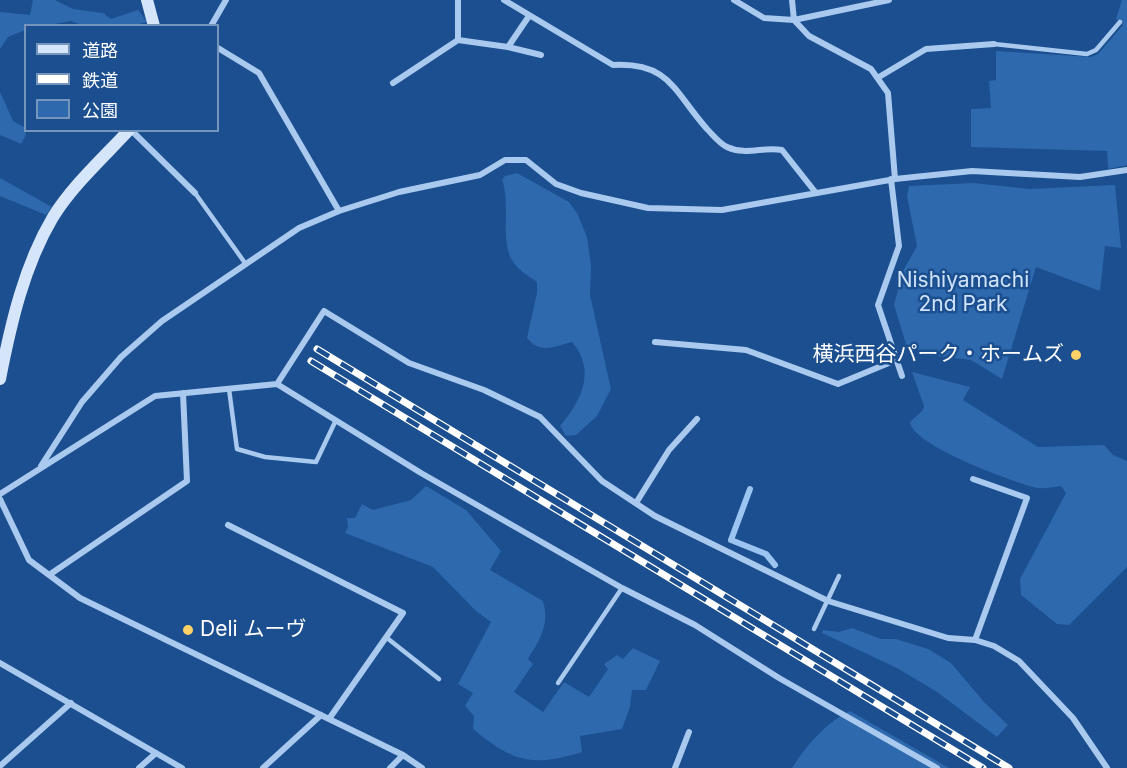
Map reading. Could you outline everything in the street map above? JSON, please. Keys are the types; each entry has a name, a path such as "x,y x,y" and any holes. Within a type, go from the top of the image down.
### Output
{"street":[{"path":"147,0 153,24"},
{"path":"212,24 226,0"},
{"path":"458,40 459,0"},
{"path":"504,0 613,65 633,64 652,68 678,91 716,139 739,151 782,150 816,193"},
{"path":"734,0 764,18 794,20 889,0"},
{"path":"792,0 794,20 809,36 871,69 879,77 888,93 899,246 878,305 902,376"},
{"path":"508,47 529,16"},
{"path":"393,82 458,40 508,47 541,55"},
{"path":"879,77 926,48 994,44"},
{"path":"219,49 259,73 339,211"},
{"path":"0,379 20,296 34,255 54,217 76,187 128,132"},
{"path":"132,132 195,193"},
{"path":"40,466 82,402 121,357 162,321 245,263 299,228 339,211 399,192 480,175 505,160 516,158 526,160 556,184 581,193 648,208 722,210 893,179 972,171 1080,177 1127,170"},
{"path":"277,384 324,311 409,363 484,390 540,417 602,481 655,516 828,601 948,638 975,640 994,646 1019,661 1073,718 1107,768"},
{"path":"655,342 746,350 838,384 896,360"},
{"path":"0,494 40,466 155,396 277,384 421,473 622,588 694,625 778,678 937,768"},
{"path":"49,575 187,481 183,393"},
{"path":"636,503 669,450 697,419"},
{"path":"973,479 1027,498 975,640"},
{"path":"0,500 29,560 80,598 403,755 422,768"},
{"path":"228,525 403,613 329,719"},
{"path":"0,663 182,768"},
{"path":"0,766 71,703"},
{"path":"263,768 321,715"},
{"path":"675,768 689,732"},
{"path":"139,768 156,753"},
{"path":"390,768 403,755"}],"lane":[{"path":"994,44 1088,54 1096,50 1120,22"},
{"path":"195,193 245,263"},
{"path":"229,389 237,449 265,457 316,462 336,420"},
{"path":"814,629 839,576"},
{"path":"558,683 622,588"},
{"path":"387,638 439,679"}],"green space":[{"path":"33,0 55,0 73,9 103,13 111,19 138,10 147,22 79,24 71,21 55,24 24,24 24,30 8,37 0,49 0,12 30,15"},
{"path":"1122,0 1127,0 1127,165 1108,169 1107,151 971,147 971,109 991,108 989,81 996,80 996,51 1091,57 1098,54 1123,25 1116,19"},
{"path":"0,92 13,121 24,127 26,135 21,144 0,135"},
{"path":"517,173 569,202 577,213 587,237 591,265 590,295 611,389 597,416 576,435 566,436 560,426 580,396 583,386 584,364 580,353 572,342 542,348 527,338 537,293 537,282 517,267 508,252 506,200 502,180 505,176"},
{"path":"0,178 52,207 46,215 0,196"},
{"name":"Nishiyamachi 2nd Park","path":"974,183 1029,189 1115,185 1121,248 1105,246 1100,291 1036,267 1002,379 971,360 929,355 906,344 894,305 903,271 917,246 907,196 909,186"},
{"path":"912,372 970,387 963,400 1038,447 1104,445 1113,455 1127,461 1127,567 1069,625 1057,624 1021,595 1020,579 1066,493 1061,486 1036,488 1004,477 964,461 927,441 915,431 910,422 923,410 924,406"},
{"path":"426,486 466,510 501,551 490,570 543,601 545,617 543,632 528,659 533,664 514,692 543,712 564,682 589,697 608,669 604,664 617,655 623,659 633,648 660,661 646,690 632,690 630,707 622,729 580,736 582,752 549,760 535,760 511,755 473,729 474,716 465,706 473,693 458,684 491,622 476,611 433,567 345,533 348,527 347,518 355,518 362,504 373,510 411,500"},
{"path":"852,628 881,639 896,639 928,649 951,663 984,702 1008,725 997,737 937,692 897,668 822,633 823,630 839,632"},
{"path":"850,711 949,768 792,768 817,735"}],"waterway":[{"path":"750,489 731,540 766,554 775,565"}],"railway":[{"path":"317,349 1009,768"},
{"path":"311,361 983,768"}],"place":[{"name":"横浜西谷パーク・ホームズ","path":"1076,355"},
{"name":"Deli ムーヴ","path":"188,630"}]}
